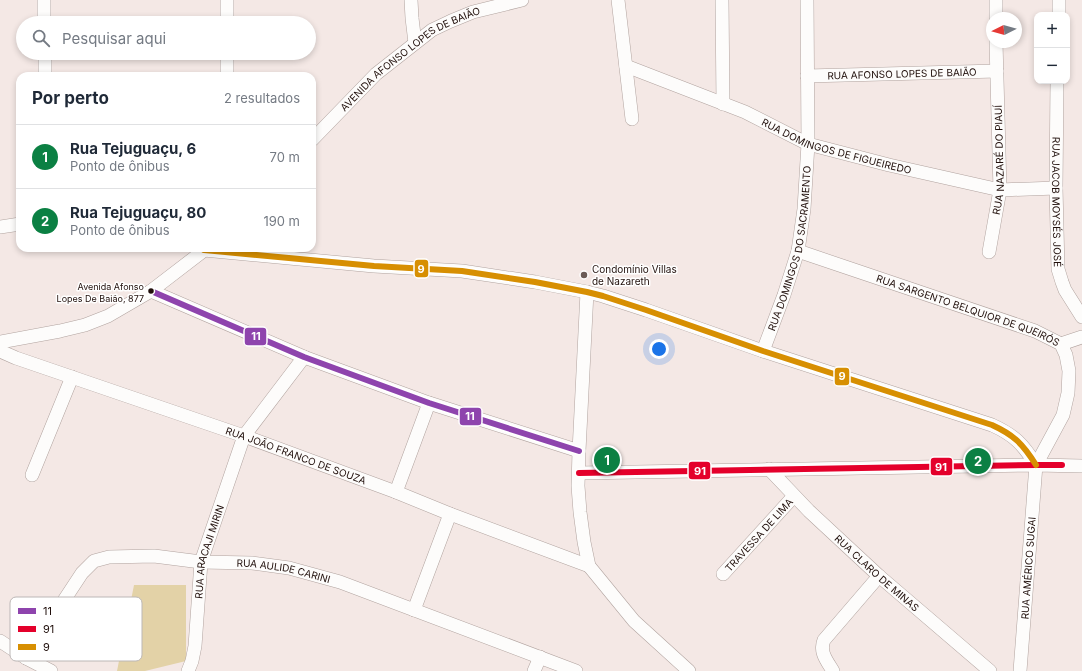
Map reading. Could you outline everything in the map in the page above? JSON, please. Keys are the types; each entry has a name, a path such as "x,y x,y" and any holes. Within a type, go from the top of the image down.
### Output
{"street":[{"path":"44,0 44,16"},
{"path":"227,0 227,16"},
{"path":"412,0 412,18 415,43"},
{"name":"AVENIDA AFONSO LOPES DE BAIÃO","path":"316,136 376,74 432,30 473,12 522,0"},
{"path":"618,0 632,119"},
{"path":"722,0 723,104"},
{"name":"RUA DOMINGOS DO SACRAMENTO","path":"764,351 798,251 804,209 808,144 807,0"},
{"path":"996,0 996,12"},
{"path":"1059,0 1059,12"},
{"name":"RUA NAZARÉ DO PIAUÍ","path":"989,252 1000,190 996,48"},
{"path":"45,60 45,72"},
{"path":"227,60 227,72"},
{"name":"RUA DOMINGOS DE FIGUEIREDO","path":"626,66 745,112 808,144 889,165 1000,190 1056,188"},
{"name":"RUA AFONSO LOPES DE BAIÃO","path":"807,76 997,71"},
{"name":"RUA JACOB MOYSÉS JOSÉ","path":"1057,84 1056,188 1058,269 1065,290 1082,317"},
{"path":"0,227 16,225"},
{"name":"RUA SARGENTO BELQUIOR DE QUEIRÓS","path":"798,251 1035,331 1061,344 1066,355 1069,371 1068,393 1063,415 1036,465"},
{"path":"0,342 85,325 108,316 151,291 201,252"},
{"path":"235,252 374,266 462,271 535,282 603,296 764,351 992,425 1006,432 1018,441 1028,452 1036,465"},
{"path":"151,291 304,357 429,402 579,451"},
{"path":"587,292 578,486 584,542 589,566 634,621 690,671"},
{"path":"1061,344 1082,337"},
{"path":"14,339 16,358"},
{"name":"RUA JOÃO FRANCO DE SOUZA","path":"0,351 16,358 244,436 589,566"},
{"name":"RUA ARACAJI MIRIN","path":"188,671 195,646 201,562 244,436 304,357"},
{"path":"32,475 72,377"},
{"path":"396,492 429,402"},
{"path":"579,473 1036,465 1082,466"},
{"name":"RUA AMÉRICO SUGAI","path":"1020,671 1036,465"},
{"name":"RUA CLARO DE MINAS","path":"769,469 794,496 879,576 990,671"},
{"name":"TRAVESSA DE LIMA","path":"723,574 794,496"},
{"path":"414,610 450,514"},
{"name":"RUA AULIDE CARINI","path":"66,597 82,573 94,560 109,557 154,556 201,562 252,563 289,568 340,582 576,671"},
{"path":"833,671 822,650 824,640 879,576"},
{"path":"0,641 10,648"},
{"path":"534,671 540,657"},
{"path":"32,661 51,671"}],"shaded area":[{"path":"134,585 186,585 186,661 145,671 117,671 119,661 142,661 142,597 132,597"}],"transit line":[{"name":"9","path":"225,252 374,266 462,271 535,282 603,296 763,351 992,425 1017,441 1027,451 1036,465"},
{"name":"11","path":"151,291 304,357 429,403 579,451"},
{"name":"91","path":"579,473 1062,465"}],"place":[{"name":"Condomínio Villas de Nazareth","path":"584,275"},
{"name":"Avenida Afonso Lopes De Baião, 877","path":"151,291"},
{"name":"Rua Tejuguaçu, 6","path":"607,460"},
{"name":"Rua Tejuguaçu, 80","path":"978,461"}]}
